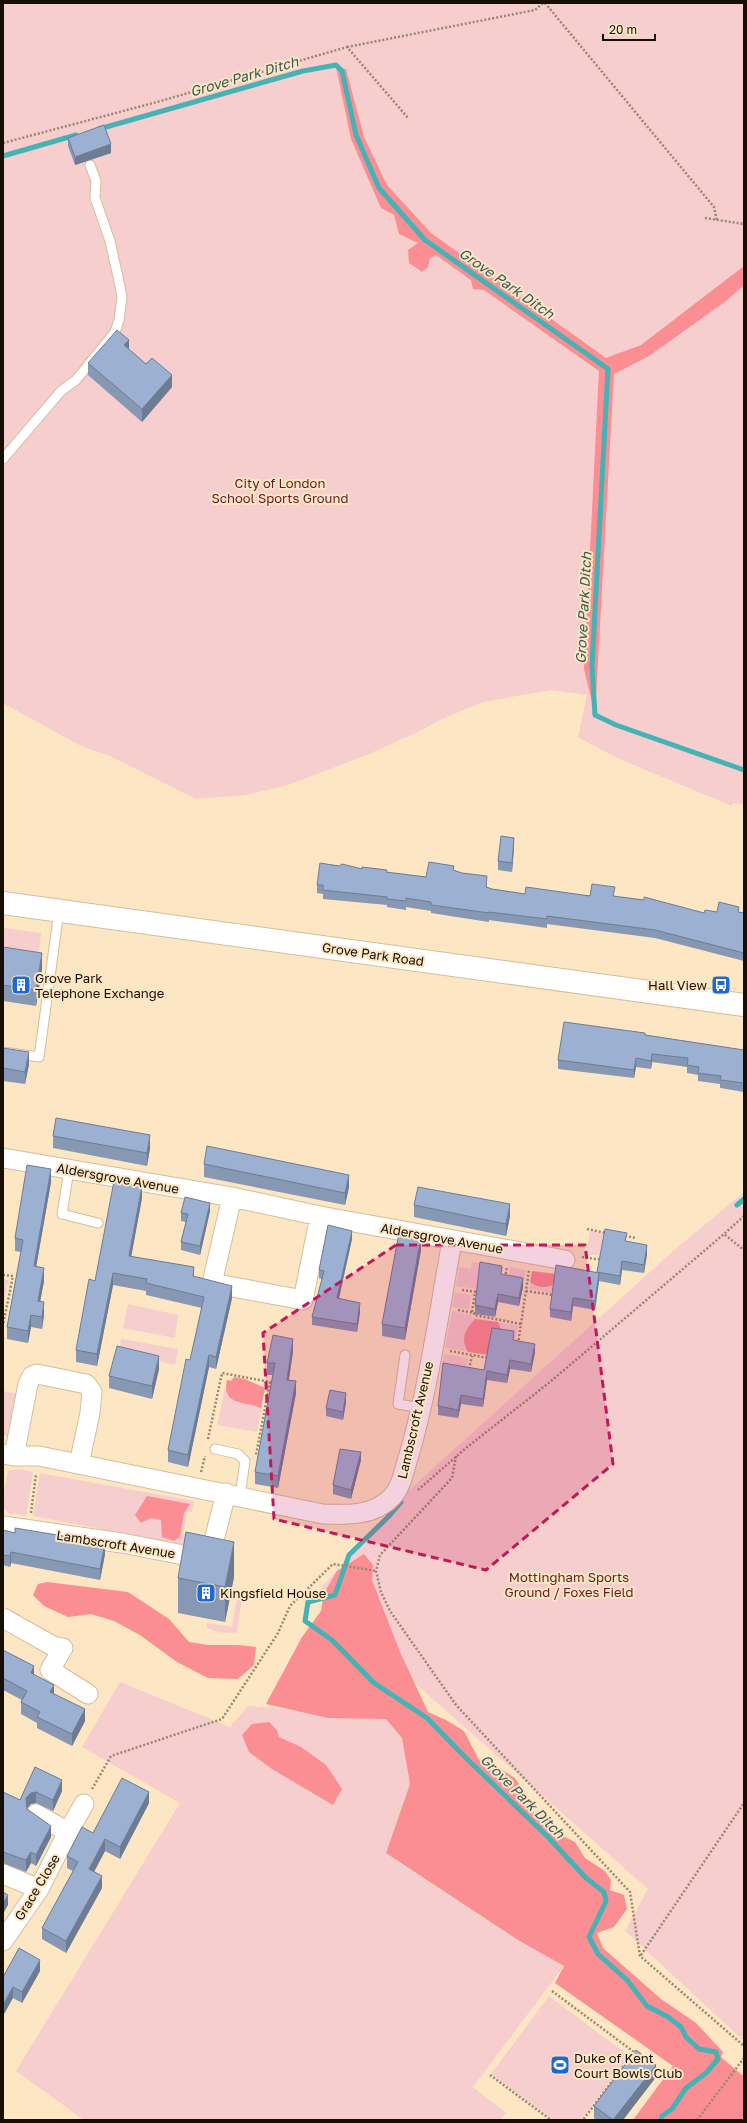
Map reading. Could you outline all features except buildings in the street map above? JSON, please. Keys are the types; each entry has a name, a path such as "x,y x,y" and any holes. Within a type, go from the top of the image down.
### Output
{"main road":[{"name":"Grove Park Road","path":"3,903 744,1005"}],"street":[{"name":"Aldersgrove Avenue","path":"3,1158 232,1198 452,1241 573,1258"},
{"path":"232,1198 212,1283 303,1300 320,1216"},
{"name":"Lambscroft Avenue","path":"8,1455 39,1456 323,1514 352,1515 364,1513 380,1506 391,1498 399,1487 421,1408 452,1241"},
{"path":"8,1455 28,1384 32,1376 37,1374 86,1384 92,1392 80,1464"},
{"name":"Lambscroft Avenue","path":"3,1526 122,1544 209,1560 233,1495"},
{"path":"3,1618 53,1646 63,1648 50,1670 88,1694"},
{"name":"Grace Close","path":"3,1941 39,1889 84,1804"},
{"path":"36,1814 68,1832"},
{"path":"3,1874 39,1889"}],"lane":[{"path":"3,459 61,391 76,380 114,332 120,320 122,298 120,286 110,241 95,198 96,181 90,165"},
{"path":"3,1052 39,1057 59,911"},
{"path":"70,1170 62,1214 98,1223"},
{"path":"405,1355 398,1404 421,1408"},
{"path":"210,1449 238,1454 245,1461 233,1495"}],"path":[{"path":"3,143 157,102 347,47 535,10 544,3 714,207 717,221"},
{"path":"347,47 408,118"},
{"path":"705,218 744,224"},
{"path":"415,1492 456,1456 550,1382 744,1216"},
{"path":"587,1229 610,1234"},
{"path":"724,1234 744,1250"},
{"path":"617,1235 636,1238"},
{"path":"631,1243 632,1238"},
{"path":"573,1258 609,1261"},
{"path":"505,1279 508,1263"},
{"path":"517,1346 530,1267"},
{"path":"3,1274 13,1276 3,1325"},
{"path":"460,1289 480,1292"},
{"path":"526,1291 560,1296"},
{"path":"472,1312 475,1292"},
{"path":"457,1310 472,1312 474,1315 521,1324"},
{"path":"449,1351 490,1358"},
{"path":"468,1375 472,1356"},
{"path":"208,1441 222,1373 270,1382 255,1459"},
{"path":"200,1478 210,1449"},
{"path":"29,1530 39,1456"},
{"path":"456,1456 452,1478 380,1555 376,1571 381,1592 390,1611 456,1705 630,1892 640,1956 744,2046"},
{"path":"84,1804 111,1756 222,1719 278,1634 290,1606 333,1564 376,1571"},
{"path":"640,1956 744,1803"},
{"path":"552,1990 634,2052 583,2120"},
{"path":"632,2055 638,2060"},
{"path":"697,2120 744,2058"},
{"path":"490,2075 550,2120"}],"highlighted area":[{"path":"396,1245 585,1245 613,1464 486,1570 274,1519 263,1333"}],"green space":[{"name":"City of London School Sports Ground","path":"3,3 744,3 744,805 733,803 732,806 617,758 578,737 587,695 551,690 483,702 442,719 406,738 367,755 288,785 245,795 196,799 110,756 81,746 3,703"},
{"path":"3,928 41,933 38,965 3,960"},
{"name":"Mottingham Sports Ground / Foxes Field","path":"744,1192 744,2041 625,1931 648,1889 315,1595 408,1491 672,1252"},
{"path":"590,1231 626,1238 627,1241 605,1237 602,1256 586,1254"},
{"path":"472,1262 503,1266 502,1274 480,1270 477,1289 456,1286 459,1267 471,1269"},
{"path":"510,1267 526,1270 523,1287 507,1284"},
{"path":"532,1271 556,1274 552,1293 529,1289"},
{"path":"3,1279 8,1280 3,1308"},
{"path":"455,1292 471,1295 469,1309 452,1307"},
{"path":"128,1304 178,1315 175,1338 123,1328"},
{"path":"452,1311 472,1315 472,1317 518,1326 516,1340 489,1355 445,1348"},
{"path":"121,1339 178,1349 175,1365 119,1352"},
{"path":"444,1354 468,1358 465,1375 440,1377"},
{"path":"227,1380 265,1388 257,1432 217,1425"},
{"path":"3,1391 19,1394 12,1436 3,1436"},
{"path":"19,1469 33,1472 26,1516 13,1513 12,1516 3,1508 3,1496 8,1471"},
{"path":"40,1473 194,1501 192,1512 187,1512 183,1533 188,1535 186,1545 33,1516"},
{"path":"240,1597 242,1599 237,1632 230,1633 214,1631 207,1627 207,1623 232,1627 237,1599"},
{"path":"120,1682 230,1727 248,1706 386,1718 402,1738 410,1784 386,1853 518,1940 564,1966 473,2087 506,2113 500,2120 84,2120 16,2071 180,1803 82,1747"},
{"name":"Duke of Kent Court Bowls Club","path":"549,1996 629,2056 581,2120 553,2120 491,2074"}],"shaded area":[{"path":"336,67 346,69 364,137 387,185 431,233 606,358 641,345 744,266 744,285 726,301 649,356 614,374 595,715 584,669 599,371 484,290 473,289 471,280 436,255 430,258 428,267 422,272 409,263 408,250 418,243 399,234 394,215 381,208 351,139"},
{"path":"532,1271 556,1274 554,1285 541,1287 533,1284 530,1282"},
{"path":"475,1319 498,1322 502,1332 489,1355 468,1352 464,1342 466,1331"},
{"path":"234,1377 245,1379 265,1388 261,1408 236,1401 231,1398 226,1388 227,1380 231,1381"},
{"path":"147,1496 190,1504 184,1513 180,1537 174,1541 162,1537 161,1520 151,1518 141,1523 135,1515"},
{"path":"364,1554 373,1565 372,1580 400,1652 428,1712 446,1720 464,1731 479,1760 496,1766 515,1778 528,1797 535,1816 553,1831 575,1842 585,1858 605,1871 611,1880 610,1890 624,1895 627,1909 614,1927 597,1933 603,1948 661,1999 696,2023 723,2052 721,2057 742,2075 744,2074 744,2120 633,2120 673,2066 555,1983 564,1966 518,1940 386,1853 410,1784 402,1738 386,1719 328,1718 266,1704 302,1637 321,1611 324,1593 337,1571"},
{"path":"47,1582 128,1592 169,1619 189,1642 209,1645 238,1645 256,1647 254,1665 238,1679 208,1678 177,1662 140,1635 114,1621 91,1614 68,1617 44,1606 33,1595 38,1584"},
{"path":"269,1722 277,1730 279,1737 301,1747 326,1765 342,1789 333,1805 272,1769 249,1752 242,1735 252,1724"}],"waterway":[{"name":"Grove Park Ditch","path":"99,129 303,71 336,65 342,71 356,135 379,188 425,240 608,369 592,666 595,715 616,725 744,770"},
{"name":"Grove Park Ditch","path":"3,156 76,135"},
{"name":"Grove Park Ditch","path":"737,1205 744,1199"},
{"name":"Grove Park Ditch","path":"401,1502 388,1517 349,1555 335,1595 308,1602 305,1621 332,1640 374,1683 427,1718 548,1837 586,1878 604,1892 606,1901 589,1937 598,1954 627,1980 647,2006 668,2017 681,2027 686,2037 699,2049 716,2052 718,2059 706,2073 686,2088 672,2109 662,2116 661,2120"}],"place":[{"name":"Grove Park Telephone Exchange","path":"21,985"},
{"name":"Hall View","path":"721,985"},
{"name":"Kingsfield House","path":"206,1593"},
{"name":"Duke of Kent Court Bowls Club","path":"560,2065"}]}
